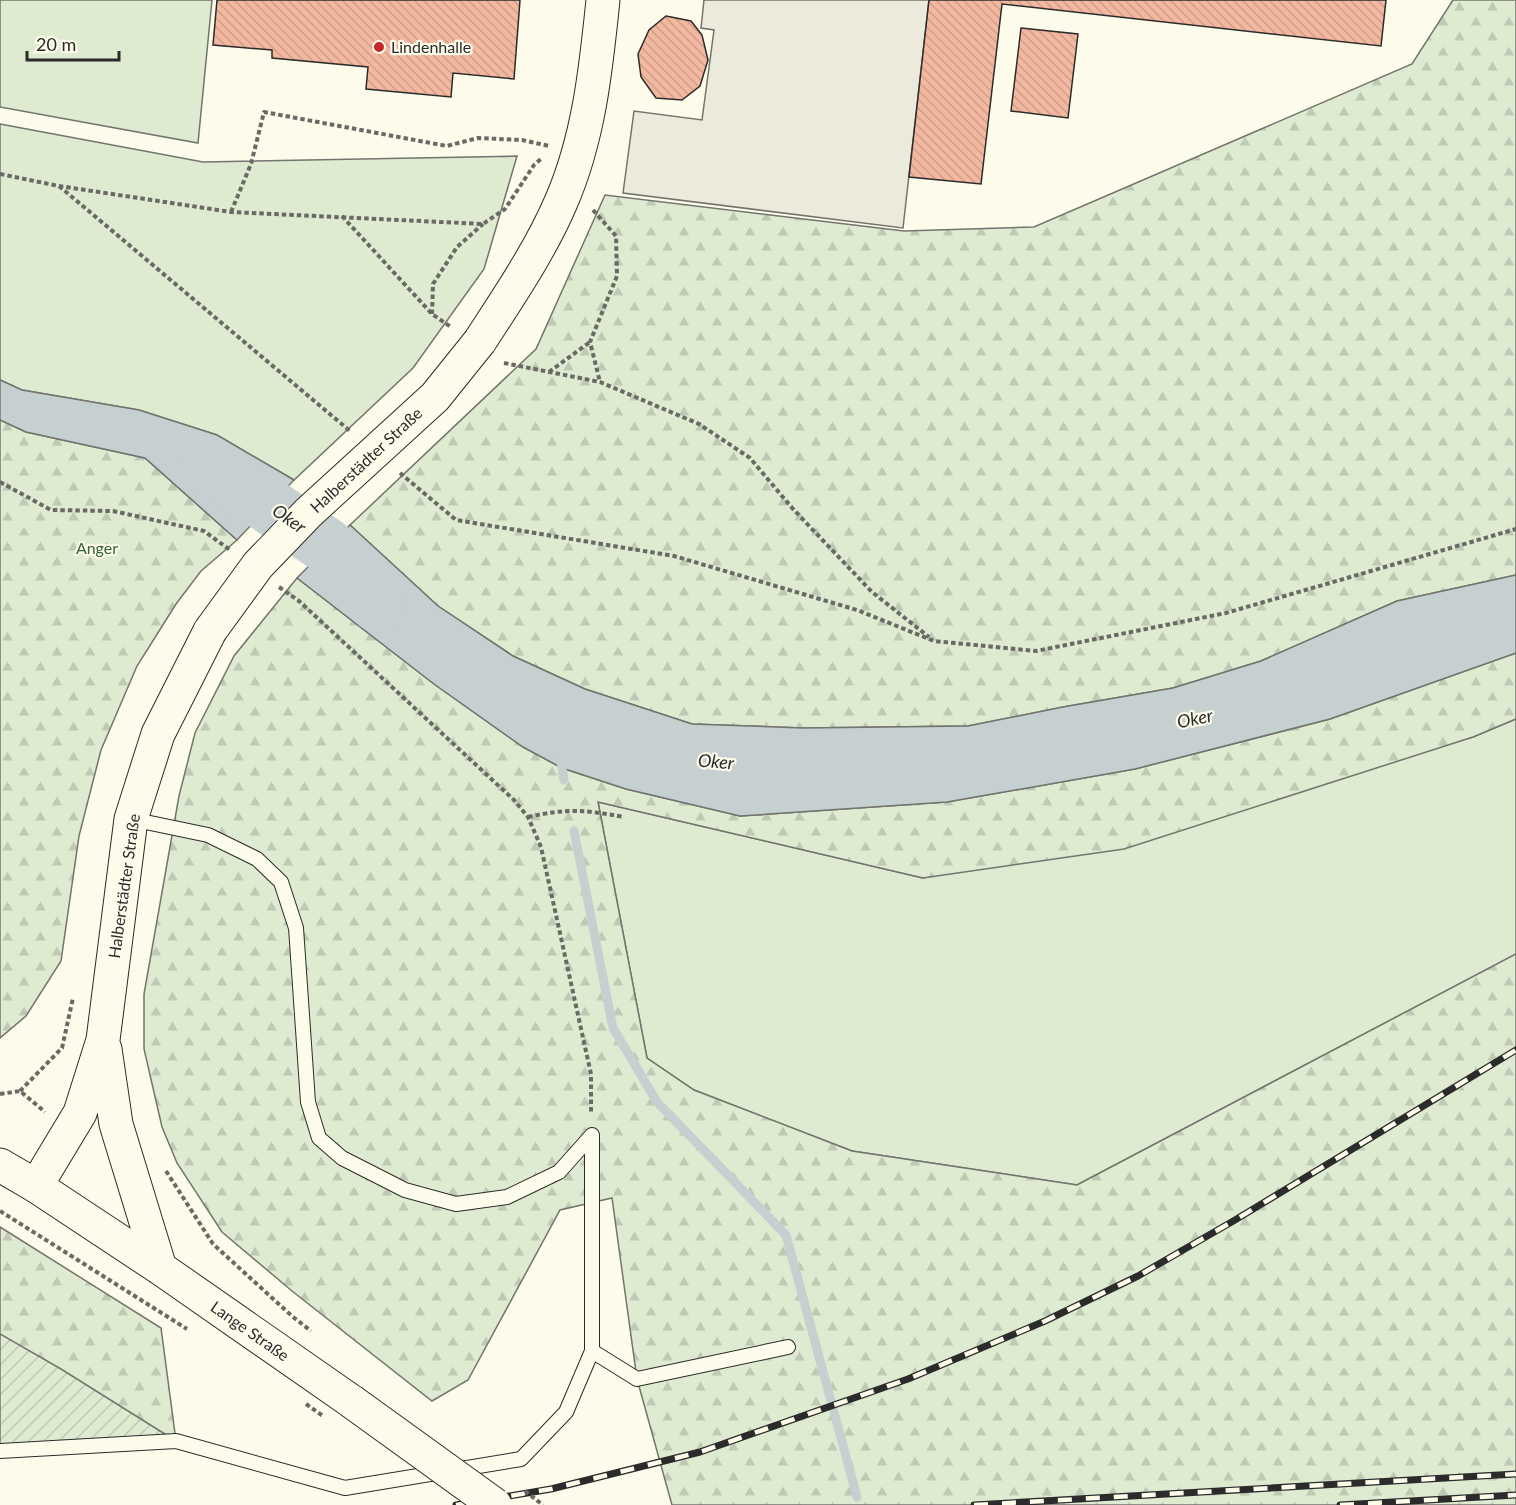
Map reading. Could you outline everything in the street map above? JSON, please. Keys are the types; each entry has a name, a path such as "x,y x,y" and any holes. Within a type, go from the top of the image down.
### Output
{"main road":[{"name":"Halberstädter Straße","path":"36,1186 80,1113 103,1040 131,819 158,735 210,631 258,565 308,513 435,397 480,341 534,256 561,203 579,153 595,75 603,0"},
{"path":"103,1040 116,1124 160,1268"},
{"name":"Lange Straße","path":"0,1165 36,1186 160,1268 495,1505"}],"lane":[{"path":"131,819 208,835 257,858 281,882 296,928 308,1102 319,1138 342,1158 405,1190 456,1204 507,1197 559,1172 592,1135"},
{"path":"0,1451 176,1441 345,1488 521,1459 566,1412 592,1351 592,1135"},
{"path":"592,1351 637,1380 788,1347"}],"path":[{"path":"231,212 251,164 264,112 447,146 478,138 522,140 556,148 534,165 505,209 483,224 457,247 433,284 432,314"},
{"path":"0,174 59,186 231,212 483,224"},
{"path":"59,186 357,437"},
{"path":"549,372 590,342 617,276 616,236 586,202"},
{"path":"590,342 600,382 699,424 750,458 793,509 872,592 934,641"},
{"path":"393,467 456,520 674,556 857,610 934,641 1036,651 1226,613 1516,529"},
{"path":"0,482 51,510 113,511 204,531 232,552"},
{"path":"271,580 299,601 514,800 528,817 541,847 591,1074 592,1135"},
{"path":"528,817 556,810 587,810 624,817"},
{"path":"164,1169 213,1244 293,1317 320,1338"},
{"path":"0,1211 188,1330"},
{"path":"296,1398 306,1404"}],"green space":[{"path":"0,0 212,0 198,143 0,107"},
{"path":"1453,0 1516,0 1516,575 1397,601 1261,661 1173,688 968,726 803,728 692,724 585,689 513,656 438,606 350,525 536,349 605,195 904,231 1034,227 1412,64"},
{"path":"0,124 203,162 517,156 484,269 413,368 294,480 217,435 139,410 22,390 0,380"},
{"name":"Anger","path":"0,420 26,432 145,458 237,540 201,571 176,604 137,666 101,750 79,836 61,961 26,1016 0,1038"},
{"path":"297,578 434,684 523,747 562,768 626,789 740,816 947,802 1135,769 1330,719 1516,653 1516,719 1473,737 1124,849 923,878 598,802 647,1058 694,1090 852,1151 1077,1185 1516,954 1516,1505 672,1505 637,1379 612,1198 560,1210 468,1380 432,1401 292,1291 222,1232 177,1163 162,1127 144,1049 144,994 179,796 195,733 234,656"},
{"path":"1516,719 1516,954 1077,1185 852,1151 694,1090 647,1058 598,802 923,878 1473,737"},
{"path":"0,1227 161,1328 176,1441 0,1336"},
{"path":"0,1334 61,1369 176,1441 0,1452"}],"shaded area":[{"path":"704,0 929,0 903,228 623,193 634,111 702,120 714,30 701,28"}],"water":[{"path":"0,380 22,390 139,410 217,435 294,480 237,540 145,458 26,432 0,420"},
{"path":"350,525 438,606 513,656 585,689 692,724 803,728 968,726 1173,688 1261,661 1397,601 1516,575 1516,653 1330,719 1135,769 947,802 740,816 626,789 562,768 523,747 434,684 297,578"}],"building":[{"name":"Lindenhalle","path":"217,0 520,0 514,79 453,73 451,97 366,89 368,67 272,58 272,50 213,45"},
{"path":"929,0 1386,0 1381,46 1002,4 981,184 909,177"},
{"path":"666,16 691,21 702,35 708,60 700,86 682,100 656,98 641,77 638,54 649,30"},
{"path":"1021,28 1078,34 1068,118 1011,111"}],"waterway":[{"name":"Oker","path":"206,462 327,546 377,604"},
{"path":"560,756 564,780"},
{"path":"574,831 613,1028 657,1102 786,1235 857,1497"}],"railway":[{"path":"456,1505 551,1489 700,1452 908,1379 1045,1321 1138,1276 1516,1050"},
{"path":"974,1505 1516,1474"},
{"path":"1340,1505 1516,1495"}],"place":[{"name":"Lindenhalle","path":"379,47"}]}
